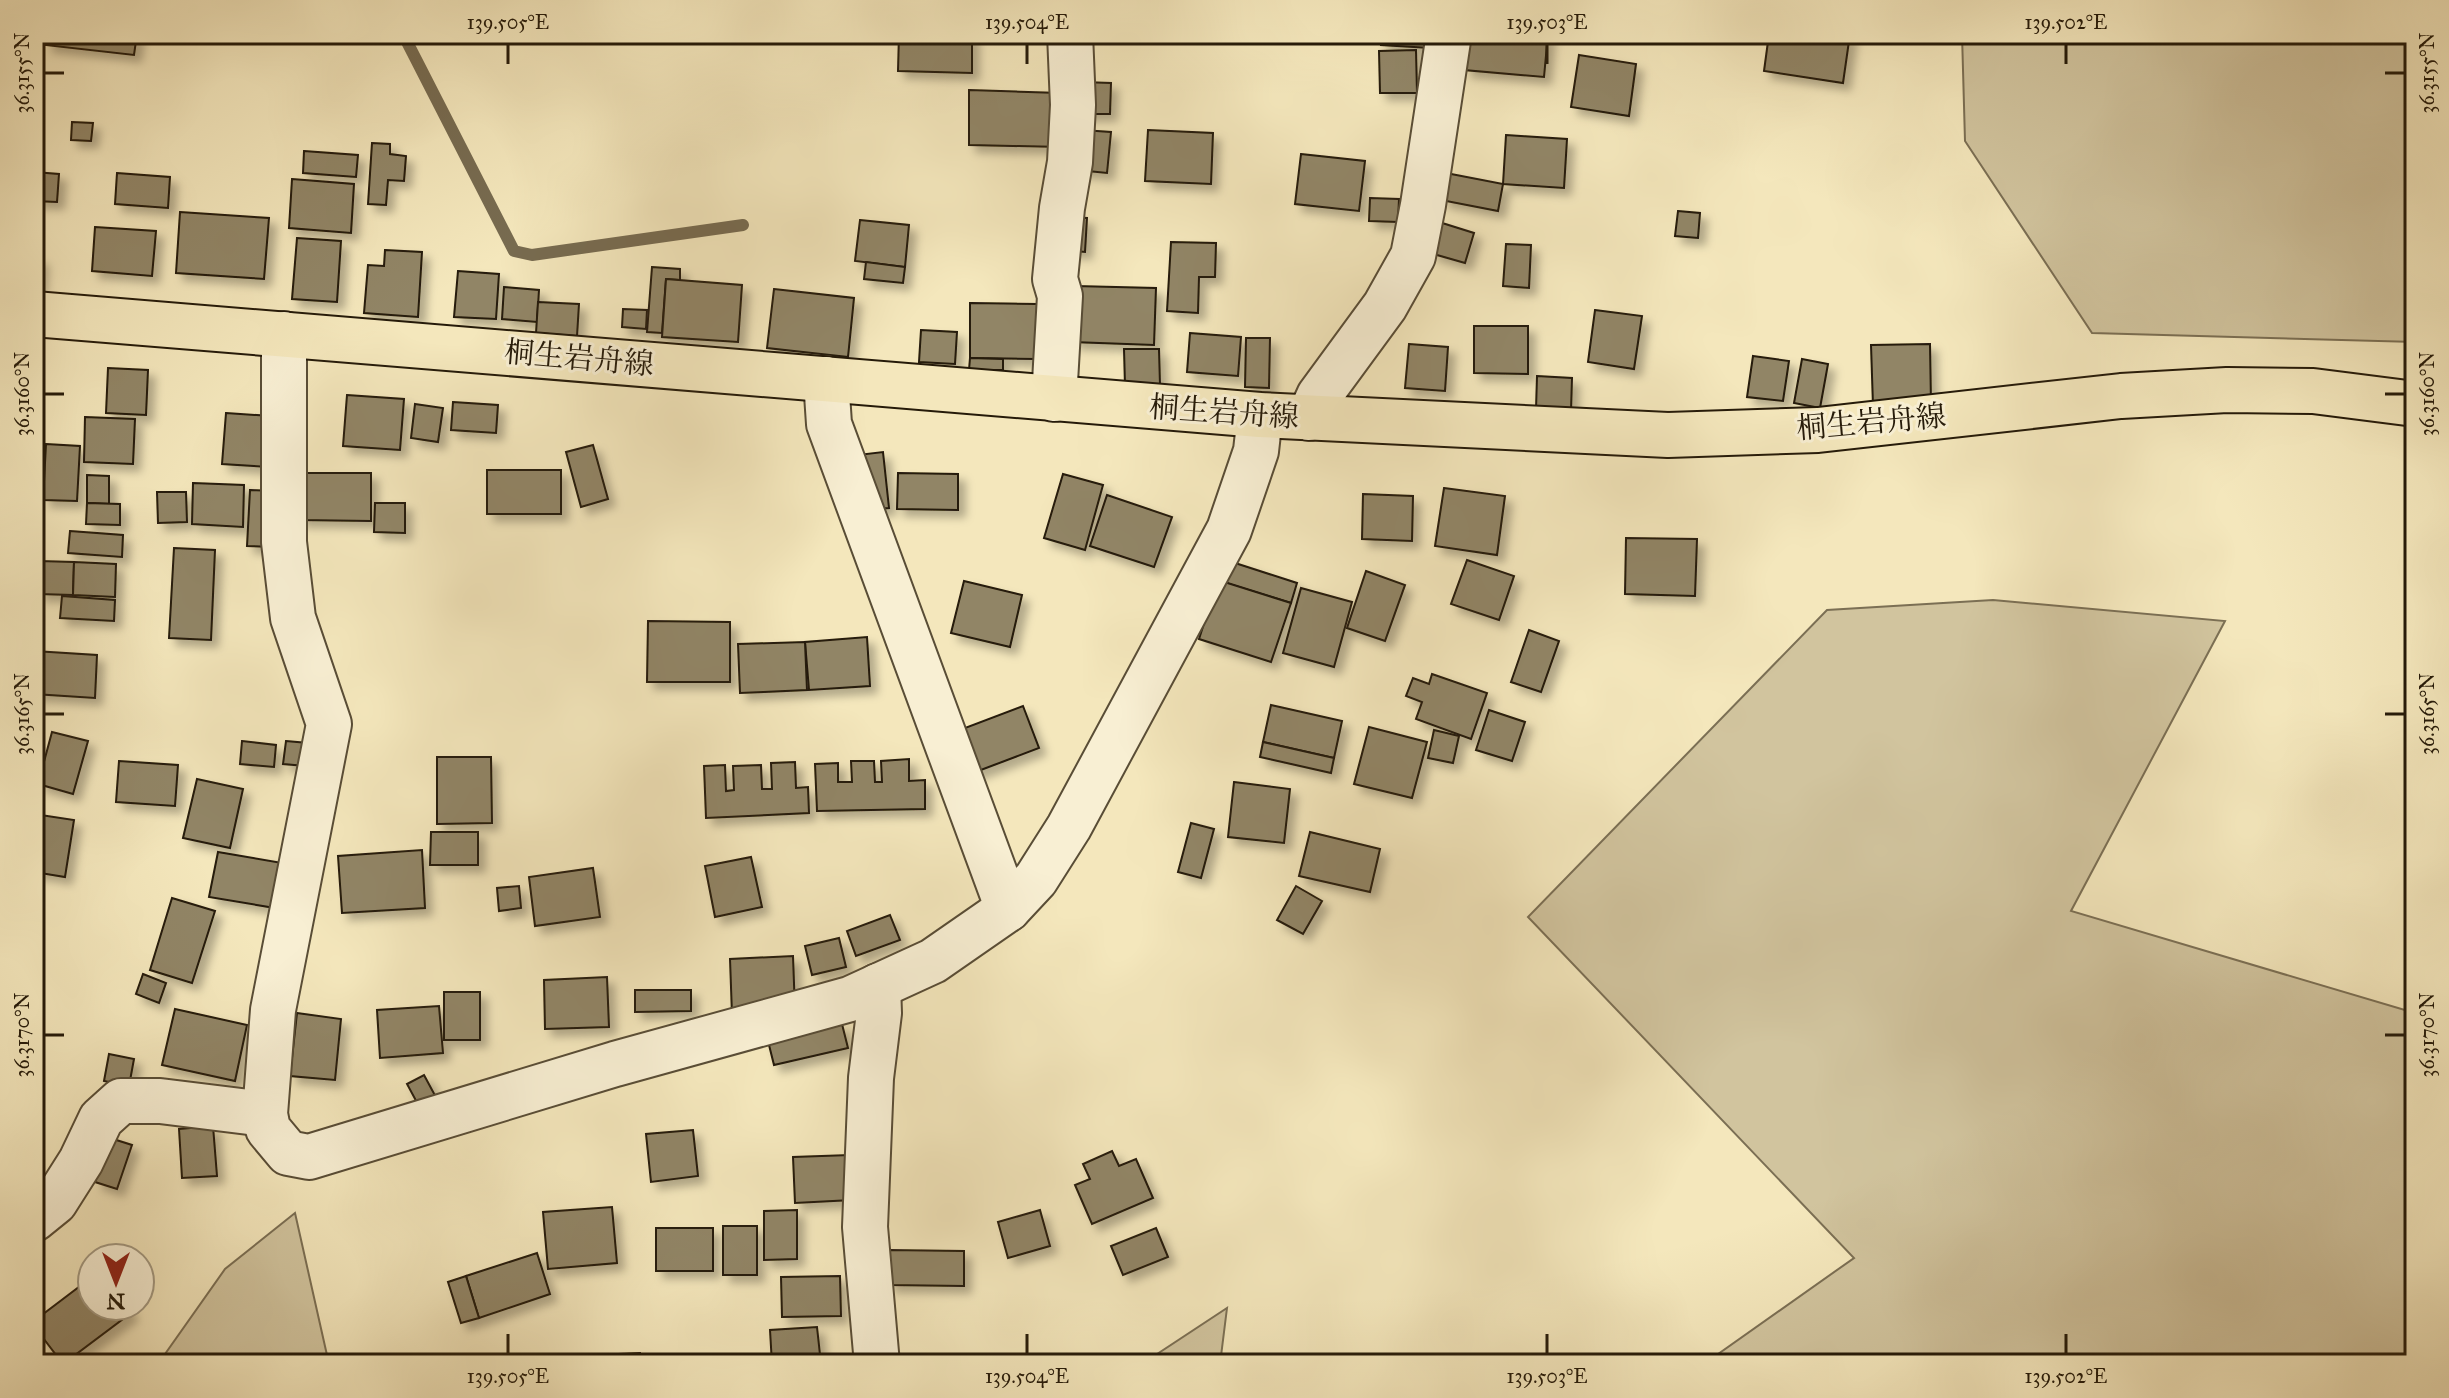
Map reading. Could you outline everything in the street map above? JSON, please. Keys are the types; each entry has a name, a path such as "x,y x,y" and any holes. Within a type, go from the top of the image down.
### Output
{"main road":[{"name":"桐生岩舟線","path":"34,314 1260,415 1668,435 1818,430 2121,396 2227,390 2313,391 2415,404"}],"street":[{"path":"1054,399 1060,296 1055,279 1070,162 1073,105 1070,34"},
{"path":"1309,418 1319,396 1385,306 1413,256 1449,34"},
{"path":"284,334 284,542 289,587 293,618 329,724 273,1010 265,1114 268,1129 288,1153 309,1157 864,992 933,961 1022,894 1069,827 1229,530 1256,451 1260,415"},
{"path":"826,379 829,424 1022,894"},
{"path":"864,992 879,1013 871,1078 865,1227 877,1364"},
{"path":"34,1219 55,1202 81,1161 101,1119 121,1101 160,1101 265,1114"}],"shaded area":[{"path":"1962,34 2415,34 2415,342 2092,333 1965,141"},
{"path":"1993,600 2225,621 2071,911 2415,1013 2415,1364 1704,1364 1854,1258 1528,917 1827,610"},
{"path":"295,1213 329,1364 158,1364 225,1269"},
{"path":"1227,1308 1220,1364 1142,1364"}],"building":[{"path":"47,34 137,34 134,55 45,45"},
{"path":"899,34 972,34 972,73 898,71"},
{"path":"1382,34 1431,34 1430,48 1381,45"},
{"path":"1468,34 1548,34 1544,77 1464,70"},
{"path":"1769,34 1850,34 1843,83 1764,71"},
{"path":"1416,50 1417,93 1380,93 1379,51"},
{"path":"1579,55 1636,64 1629,116 1571,107"},
{"path":"1082,82 1111,83 1110,114 1081,114"},
{"path":"969,90 1060,93 1062,147 969,145"},
{"path":"72,122 93,123 91,141 71,140"},
{"path":"1082,130 1111,132 1107,173 1078,170"},
{"path":"1148,130 1213,133 1211,184 1145,181"},
{"path":"1506,135 1567,139 1564,188 1503,184"},
{"path":"372,143 390,144 390,154 406,156 404,181 388,180 386,205 368,204"},
{"path":"304,151 358,155 356,177 303,173"},
{"path":"1301,154 1365,161 1359,211 1295,204"},
{"path":"34,172 59,174 57,202 34,201"},
{"path":"117,173 170,177 168,208 115,204"},
{"path":"1446,173 1503,184 1498,211 1441,200"},
{"path":"292,179 354,184 351,233 289,228"},
{"path":"1370,198 1399,199 1398,222 1369,221"},
{"path":"1678,211 1700,213 1698,238 1675,236"},
{"path":"180,212 269,218 264,279 176,273"},
{"path":"1067,217 1087,218 1085,252 1065,250"},
{"path":"860,220 909,225 905,267 855,261"},
{"path":"1439,222 1474,233 1465,263 1430,253"},
{"path":"95,227 156,231 152,276 92,271"},
{"path":"297,238 341,241 337,302 292,299"},
{"path":"1171,242 1216,243 1215,277 1199,277 1198,313 1167,311"},
{"path":"1506,244 1531,245 1529,288 1503,286"},
{"path":"385,250 422,252 418,317 364,313 368,265 384,266"},
{"path":"34,258 41,259 39,287 34,287"},
{"path":"866,262 905,267 903,283 864,279"},
{"path":"652,267 680,269 680,280 666,279 662,333 647,332"},
{"path":"458,271 499,274 496,319 454,317"},
{"path":"666,279 742,285 738,342 662,337"},
{"path":"1075,286 1156,288 1154,345 1072,342"},
{"path":"504,287 539,290 537,322 502,319"},
{"path":"774,289 854,298 848,357 767,348"},
{"path":"538,302 579,304 577,336 536,333"},
{"path":"970,303 1037,304 1036,359 970,358"},
{"path":"623,309 647,310 646,329 622,327"},
{"path":"1595,310 1642,316 1634,369 1588,362"},
{"path":"1474,326 1528,326 1528,374 1474,373"},
{"path":"921,330 957,332 955,364 919,362"},
{"path":"1190,333 1241,337 1238,376 1187,372"},
{"path":"1246,338 1270,338 1269,388 1245,387"},
{"path":"1409,344 1448,347 1445,391 1405,388"},
{"path":"1930,344 1931,404 1873,406 1871,345"},
{"path":"1124,349 1159,349 1160,385 1125,386"},
{"path":"1753,356 1789,361 1783,401 1747,397"},
{"path":"970,358 1003,359 1003,370 969,370"},
{"path":"1802,359 1828,364 1820,408 1794,403"},
{"path":"108,368 148,370 146,415 106,413"},
{"path":"1537,376 1572,378 1571,411 1536,409"},
{"path":"347,395 404,399 400,450 343,446"},
{"path":"453,402 498,405 496,433 451,430"},
{"path":"415,404 443,408 438,442 411,438"},
{"path":"226,413 271,416 268,467 222,464"},
{"path":"85,417 135,419 133,464 84,462"},
{"path":"46,444 80,446 77,501 43,500"},
{"path":"593,445 608,499 581,507 566,452"},
{"path":"883,452 889,508 864,510 849,456"},
{"path":"487,470 561,470 561,514 487,514"},
{"path":"299,473 371,473 371,521 298,520"},
{"path":"898,473 958,474 958,510 897,509"},
{"path":"1063,474 1103,485 1085,550 1044,538"},
{"path":"87,475 109,476 109,504 87,503"},
{"path":"193,483 244,485 243,527 192,524"},
{"path":"1444,488 1505,496 1497,555 1435,546"},
{"path":"250,490 276,491 274,547 247,546"},
{"path":"157,492 186,492 187,522 158,523"},
{"path":"1363,494 1413,496 1412,541 1362,539"},
{"path":"1107,495 1172,517 1154,567 1090,546"},
{"path":"87,503 120,504 120,525 86,524"},
{"path":"375,503 405,503 405,533 374,532"},
{"path":"70,531 123,535 122,557 68,553"},
{"path":"1626,538 1697,539 1695,596 1625,594"},
{"path":"174,548 215,550 211,640 169,638"},
{"path":"1467,560 1514,576 1499,620 1451,604"},
{"path":"39,561 74,562 73,595 38,594"},
{"path":"74,562 116,564 115,597 73,595"},
{"path":"1232,562 1297,583 1291,603 1226,583"},
{"path":"1366,571 1405,585 1385,641 1347,628"},
{"path":"1218,580 1291,603 1271,662 1199,639"},
{"path":"964,581 1022,595 1010,647 951,633"},
{"path":"1301,588 1352,602 1334,667 1283,653"},
{"path":"62,596 115,600 114,621 60,618"},
{"path":"648,621 730,622 730,682 647,682"},
{"path":"1529,630 1559,641 1541,692 1511,682"},
{"path":"867,637 870,686 809,690 805,642"},
{"path":"805,642 807,690 740,693 738,644"},
{"path":"34,651 97,655 95,698 34,694"},
{"path":"1432,674 1487,693 1471,739 1416,719 1422,702 1406,696 1413,678 1429,684"},
{"path":"1271,705 1342,721 1334,758 1263,742"},
{"path":"1023,706 1039,748 973,773 957,731"},
{"path":"1489,710 1525,722 1512,761 1476,750"},
{"path":"1369,727 1427,742 1412,798 1354,784"},
{"path":"1434,730 1459,736 1453,763 1428,758"},
{"path":"52,732 88,741 73,794 38,784"},
{"path":"242,741 276,745 274,767 240,764"},
{"path":"286,741 319,744 317,767 283,764"},
{"path":"1263,742 1334,758 1331,773 1260,757"},
{"path":"437,757 491,757 492,823 437,824"},
{"path":"909,759 909,781 925,780 925,809 817,811 815,764 838,763 838,782 852,782 851,761 874,761 875,782 882,782 881,761"},
{"path":"119,761 178,765 175,806 116,802"},
{"path":"795,762 796,788 808,787 809,813 706,818 704,766 725,765 726,791 734,790 733,766 761,765 762,789 772,789 771,763"},
{"path":"197,779 243,789 230,848 183,838"},
{"path":"1234,782 1290,789 1284,843 1228,837"},
{"path":"34,814 74,820 65,877 34,872"},
{"path":"1191,823 1214,829 1201,878 1178,872"},
{"path":"431,832 478,832 478,865 430,865"},
{"path":"1310,832 1380,849 1370,892 1299,876"},
{"path":"422,850 425,908 342,913 338,856"},
{"path":"218,852 288,864 281,909 209,897"},
{"path":"751,857 762,907 715,917 705,866"},
{"path":"593,868 600,917 535,926 529,877"},
{"path":"519,886 521,908 499,911 497,888"},
{"path":"1296,886 1322,901 1303,934 1277,920"},
{"path":"172,898 215,911 192,983 150,970"},
{"path":"890,915 900,940 856,956 847,931"},
{"path":"839,938 846,967 812,975 805,946"},
{"path":"793,956 795,1011 732,1015 730,959"},
{"path":"143,974 166,983 159,1003 136,994"},
{"path":"607,977 609,1027 545,1029 544,980"},
{"path":"635,990 691,990 691,1011 635,1012"},
{"path":"444,992 480,992 480,1040 444,1040"},
{"path":"439,1006 443,1053 380,1058 377,1010"},
{"path":"175,1009 247,1025 235,1081 162,1065"},
{"path":"297,1013 341,1019 335,1080 290,1076"},
{"path":"842,1024 848,1048 774,1065 768,1041"},
{"path":"109,1054 134,1059 129,1086 104,1081"},
{"path":"424,1075 438,1101 421,1110 407,1084"},
{"path":"213,1126 217,1176 182,1178 179,1129"},
{"path":"693,1130 698,1176 651,1182 646,1134"},
{"path":"110,1138 132,1145 117,1189 95,1182"},
{"path":"1112,1151 1119,1166 1136,1159 1153,1198 1092,1224 1075,1185 1090,1179 1083,1164"},
{"path":"850,1155 852,1200 795,1203 793,1157"},
{"path":"612,1207 617,1263 548,1269 543,1212"},
{"path":"797,1210 797,1259 764,1260 764,1211"},
{"path":"1040,1210 1050,1246 1008,1258 998,1222"},
{"path":"723,1226 757,1226 757,1275 723,1275"},
{"path":"656,1228 713,1228 713,1271 656,1271"},
{"path":"1156,1228 1168,1257 1123,1275 1111,1246"},
{"path":"888,1250 964,1251 964,1286 888,1285"},
{"path":"537,1253 550,1294 479,1318 466,1276"},
{"path":"466,1276 479,1318 461,1323 448,1282"},
{"path":"840,1276 841,1316 782,1317 781,1277"},
{"path":"76,1289 76,1322 119,1322 63,1364 34,1326 34,1321"},
{"path":"817,1327 821,1364 772,1364 770,1330"},
{"path":"640,1353 641,1364 597,1364 597,1355"}],"waterway":[{"path":"403,34 514,251 532,255 743,225"}]}
